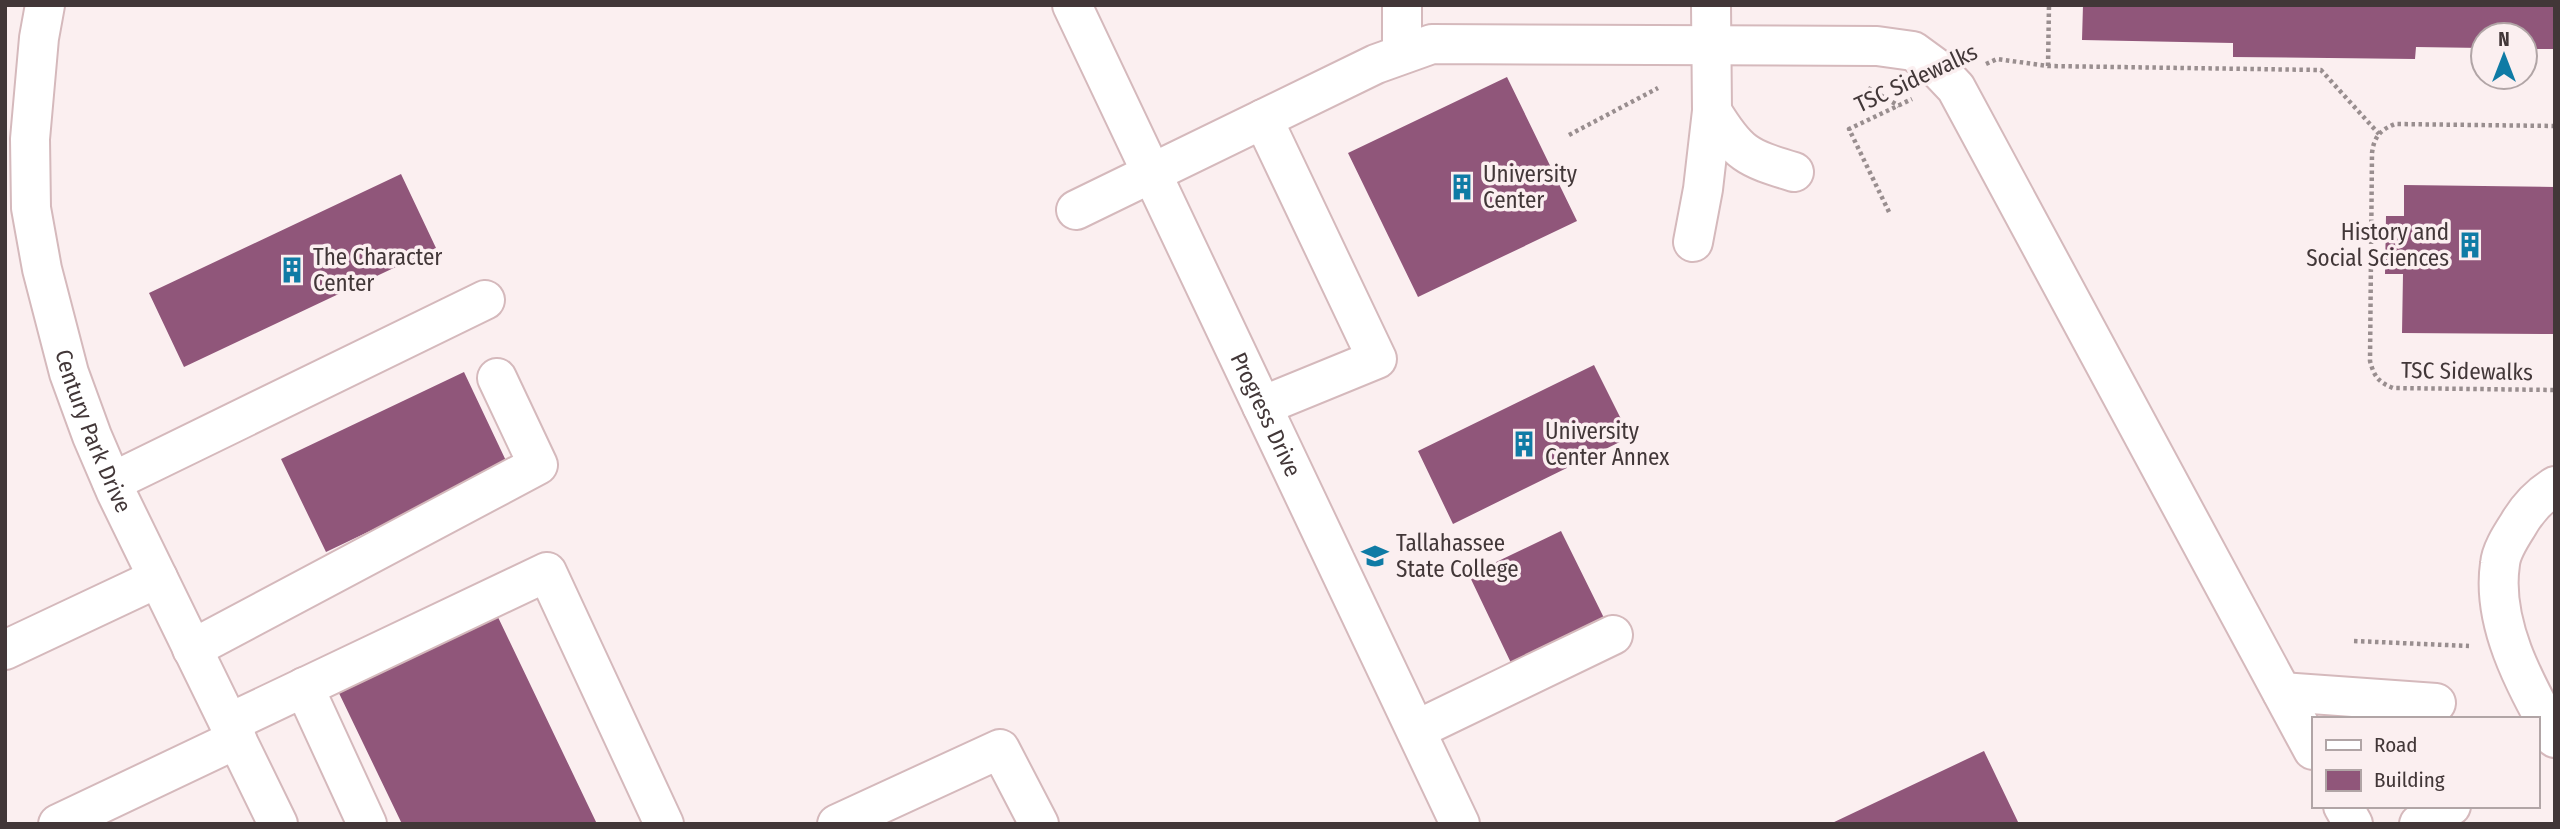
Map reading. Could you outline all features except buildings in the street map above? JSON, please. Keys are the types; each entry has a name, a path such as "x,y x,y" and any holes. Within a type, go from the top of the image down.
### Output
{"street":[{"name":"Century Park Drive","path":"45,5 39,38 30,139 31,208 42,269 69,373 112,482 278,824"},
{"name":"Progress Drive","path":"1072,5 1461,824"},
{"path":"1402,5 1402,54"},
{"path":"1693,242 1703,189 1712,111 1711,5"},
{"path":"1076,210 1376,64 1432,44 1877,46 1913,51 1950,80 2312,748"},
{"path":"1712,111 1729,139 1755,160 1794,172"},
{"path":"1262,405 1377,359 1263,119"},
{"path":"112,482 485,300"},
{"path":"192,649 538,465 497,378"},
{"path":"2555,486 2542,494 2510,538 2500,562 2499,595 2506,628 2527,686 2555,738"},
{"path":"58,824 233,731 304,687 547,572 663,824"},
{"path":"5,650 158,578"},
{"path":"1416,730 1613,635"},
{"path":"304,687 367,824"},
{"path":"2282,692 2436,703"},
{"path":"837,824 1000,749 1039,824"},
{"path":"2539,759 2555,750"},
{"path":"2344,808 2353,824"},
{"path":"2419,824 2447,808"}],"path":[{"path":"2048,66 2049,5"},
{"name":"TSC Sidewalks","path":"1889,212 1849,129 1997,59 2048,66 2321,70 2379,134 2374,140 2372,153 2370,361 2374,375 2382,384 2393,388 2555,390"},
{"path":"1569,135 1670,82"},
{"path":"1865,86 1899,106"},
{"path":"2379,134 2395,124 2555,126"}],"place":[{"name":"University Center","path":"1462,187"},
{"name":"History and Social Sciences","path":"2470,245"},
{"name":"The Character Center","path":"292,270"},
{"name":"University Center Annex","path":"1524,444"},
{"name":"Tallahassee State College","path":"1375,556"}]}
